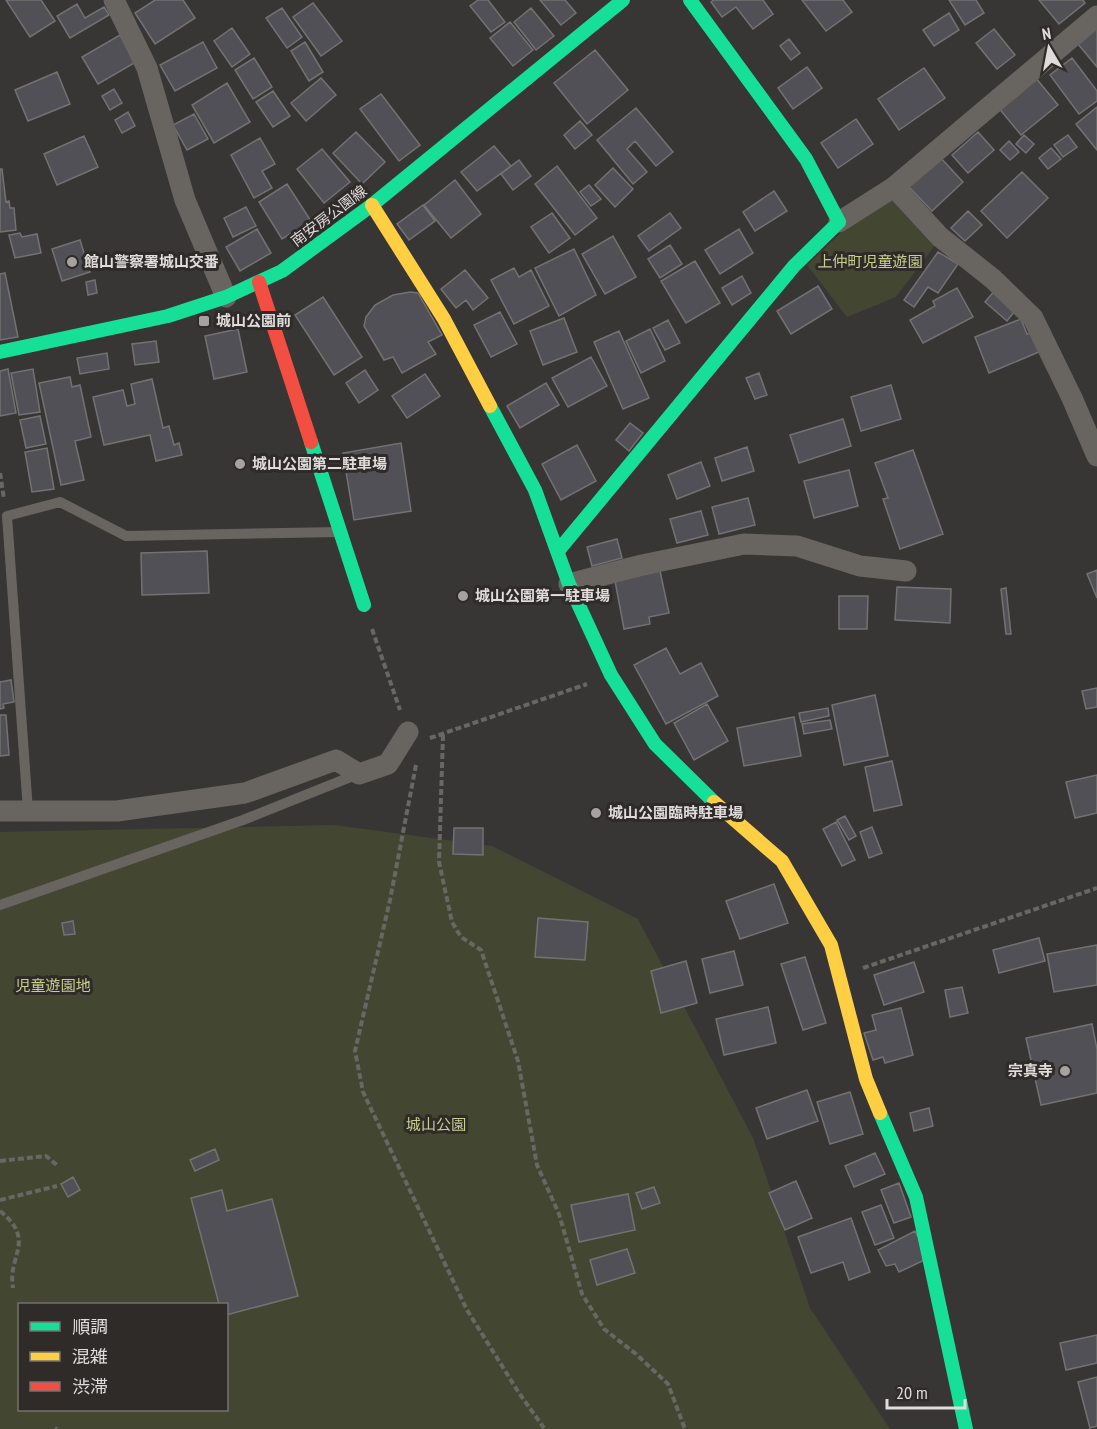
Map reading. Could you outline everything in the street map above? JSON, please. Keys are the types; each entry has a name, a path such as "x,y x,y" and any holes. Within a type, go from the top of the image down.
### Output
{"street":[{"path":"114,0 147,68 185,200 226,297"},
{"name":"南安房公園線","path":"0,352 152,320 226,297 282,271 372,205 623,0"},
{"path":"690,0 806,159 839,222"},
{"path":"558,551 794,266 839,222 894,187 1097,16"},
{"path":"894,187 940,237 993,279 1033,318 1097,456"},
{"path":"372,205 444,319 535,490 569,584 610,675 655,744 717,805 782,861 831,945 866,1078 916,1197 966,1429"},
{"path":"259,282 364,605"},
{"path":"569,584 642,565 744,544 798,546 860,566 906,571"},
{"path":"0,811 117,811 245,793 336,760 359,774 388,764 408,732"}],"lane":[{"path":"28,811 7,516 60,502 126,536 341,531"},
{"path":"0,904 243,820 359,774"}],"path":[{"path":"364,605 408,732 421,740 442,735 610,675"},
{"path":"442,735 439,862 452,922 461,937 482,950 518,1060 537,1165 559,1214 582,1294 604,1329 636,1354 668,1384 685,1429"},
{"path":"417,763 390,900 355,1051 358,1074 363,1092 467,1310 519,1393 544,1428"},
{"path":"840,976 1097,888"},
{"path":"0,1161 46,1156 58,1166"},
{"path":"0,1200 57,1186"},
{"path":"0,1211 13,1225 20,1245 12,1271 13,1288"}],"green space":[{"name":"上仲町児童遊園","path":"892,198 936,244 896,297 847,317 807,265 845,229"},
{"name":"城山公園","path":"334,825 492,846 638,919 753,1138 810,1308 890,1429 0,1429 0,832"}],"building":[{"path":"6,0 41,0 55,21 30,37"},
{"path":"155,0 183,0 195,18 155,44 135,13"},
{"path":"478,0 488,0 505,22 491,32 470,6"},
{"path":"540,0 565,0 576,13 561,25"},
{"path":"714,0 763,0 773,14 753,29 736,7 722,17 711,2"},
{"path":"802,0 843,0 852,12 826,31"},
{"path":"949,0 976,0 984,13 965,25"},
{"path":"1039,0 1083,0 1085,3 1059,24"},
{"path":"313,3 342,41 321,56 293,17"},
{"path":"77,4 85,18 104,7 109,15 70,38 57,16"},
{"path":"282,8 302,37 287,48 266,18"},
{"path":"531,8 554,36 536,50 514,22"},
{"path":"949,13 959,30 934,46 923,30"},
{"path":"510,22 533,50 513,66 490,38"},
{"path":"232,28 250,54 232,67 214,41"},
{"path":"1097,28 1097,67 1078,44"},
{"path":"994,29 1015,55 997,69 976,43"},
{"path":"120,35 136,62 98,84 82,57"},
{"path":"789,39 800,53 791,60 780,46"},
{"path":"203,42 217,68 175,91 160,65"},
{"path":"305,42 323,72 309,81 291,51"},
{"path":"595,50 628,90 587,124 554,83"},
{"path":"254,58 272,87 253,99 235,70"},
{"path":"1072,58 1097,91 1097,101 1079,114 1050,75"},
{"path":"807,67 822,88 793,109 778,88"},
{"path":"924,68 945,98 899,130 878,99"},
{"path":"57,72 70,104 28,121 15,90"},
{"path":"1035,77 1058,105 1021,135 998,107"},
{"path":"321,78 336,95 306,121 291,103"},
{"path":"227,83 250,122 214,143 192,105"},
{"path":"114,89 122,103 110,110 102,96"},
{"path":"273,91 290,116 273,127 256,102"},
{"path":"381,94 420,145 399,161 360,109"},
{"path":"1097,107 1097,150 1076,124"},
{"path":"636,108 673,152 656,166 635,141 627,149 647,172 633,184 597,140"},
{"path":"128,112 135,126 122,133 115,120"},
{"path":"194,114 208,139 187,150 173,125"},
{"path":"856,119 873,144 838,168 821,143"},
{"path":"580,121 592,135 575,149 564,135"},
{"path":"356,132 385,162 362,184 333,153"},
{"path":"978,132 994,150 968,173 952,155"},
{"path":"1024,135 1034,144 1026,153 1016,144"},
{"path":"1068,135 1077,147 1063,157 1054,145"},
{"path":"84,136 98,167 57,185 44,154"},
{"path":"260,138 275,164 262,171 272,188 254,198 231,155"},
{"path":"1009,141 1019,152 1010,160 1000,150"},
{"path":"494,146 511,166 477,191 461,172"},
{"path":"1051,148 1061,159 1048,169 1039,158"},
{"path":"322,149 350,182 324,203 297,169"},
{"path":"939,156 963,182 932,211 908,186"},
{"path":"519,160 531,176 513,190 501,174"},
{"path":"557,166 597,218 575,235 535,184"},
{"path":"613,168 633,189 615,207 595,185"},
{"path":"0,169 2,169 6,202 9,201 10,208 14,208 16,230 0,232"},
{"path":"1022,172 1048,198 1007,238 981,211"},
{"path":"455,180 481,214 451,238 424,205"},
{"path":"287,184 311,221 282,239 259,202"},
{"path":"589,185 601,199 591,206 580,192"},
{"path":"774,191 787,211 755,231 743,212"},
{"path":"423,205 435,221 409,240 397,224"},
{"path":"246,207 256,226 233,237 224,218"},
{"path":"968,211 982,225 965,241 951,228"},
{"path":"552,213 570,238 549,253 531,227"},
{"path":"670,213 681,228 649,251 638,236"},
{"path":"257,229 271,253 240,271 226,247"},
{"path":"739,229 753,253 720,274 705,250"},
{"path":"20,233 22,237 37,234 41,253 15,258 9,235"},
{"path":"613,236 636,277 605,294 582,254"},
{"path":"80,240 90,272 62,281 52,249"},
{"path":"670,245 682,264 660,278 648,259"},
{"path":"574,249 596,295 559,316 535,268"},
{"path":"938,252 958,264 938,293 928,287 914,307 904,300"},
{"path":"695,261 720,303 686,323 661,281"},
{"path":"514,268 519,277 531,270 549,306 514,324 491,280"},
{"path":"465,270 488,298 473,310 466,300 456,308 441,289"},
{"path":"5,273 18,337 0,340 0,274"},
{"path":"742,276 751,293 732,305 722,288"},
{"path":"95,280 97,293 88,295 86,282"},
{"path":"818,286 832,309 791,334 777,311"},
{"path":"957,288 973,317 923,343 910,320 935,306 933,301"},
{"path":"996,289 1018,307 1007,321 985,302"},
{"path":"418,293 442,335 428,342 436,354 402,373 393,357 384,360 364,326 366,317 375,305 393,295"},
{"path":"323,297 362,357 334,375 295,315"},
{"path":"500,312 517,344 491,357 474,325"},
{"path":"564,318 577,352 543,365 530,331"},
{"path":"1021,319 1027,334 1033,332 1041,351 989,373 975,337"},
{"path":"668,320 680,343 665,350 653,328"},
{"path":"238,329 247,372 214,379 205,336"},
{"path":"650,329 665,361 641,373 626,341"},
{"path":"619,331 649,398 623,409 594,342"},
{"path":"156,341 159,362 135,365 132,344"},
{"path":"107,353 109,369 80,374 77,358"},
{"path":"591,357 607,386 568,407 552,378"},
{"path":"8,369 16,413 0,416 0,371"},
{"path":"33,369 40,412 19,415 11,373"},
{"path":"365,370 378,390 359,403 346,383"},
{"path":"759,373 767,395 755,399 746,378"},
{"path":"425,374 440,396 407,418 392,396"},
{"path":"70,377 72,387 80,385 91,437 75,441 84,480 61,485 39,383"},
{"path":"152,379 163,428 169,426 174,445 179,443 182,455 156,461 150,435 104,445 93,397 123,390 127,406 135,404 131,384"},
{"path":"546,383 559,405 520,428 507,406"},
{"path":"891,385 901,419 861,431 851,397"},
{"path":"40,416 46,444 26,448 20,420"},
{"path":"843,419 851,446 799,463 790,435"},
{"path":"630,423 643,433 629,451 616,440"},
{"path":"401,443 411,511 354,520 343,453"},
{"path":"577,445 596,481 561,500 542,464"},
{"path":"747,447 754,471 722,481 715,458"},
{"path":"47,448 54,489 32,492 25,452"},
{"path":"913,450 943,534 900,549 883,499 888,498 875,463"},
{"path":"701,462 710,486 677,499 668,475"},
{"path":"849,470 858,506 814,518 804,481"},
{"path":"748,498 755,525 719,534 712,507"},
{"path":"701,511 708,535 677,543 670,519"},
{"path":"617,539 622,558 592,566 587,547"},
{"path":"207,551 209,593 142,595 141,553"},
{"path":"1097,570 1097,598 1087,574"},
{"path":"660,571 669,613 649,617 650,624 624,629 615,581"},
{"path":"897,587 951,589 950,623 895,620"},
{"path":"1006,588 1011,634 1006,634 1001,589"},
{"path":"839,596 868,596 867,629 839,629"},
{"path":"666,648 680,674 701,663 718,696 666,724 634,665"},
{"path":"11,680 14,702 3,704 4,708 0,709 0,682"},
{"path":"1097,688 1097,707 1086,709 1082,691"},
{"path":"875,695 888,756 844,765 832,705"},
{"path":"707,704 728,741 694,760 674,723"},
{"path":"828,708 829,716 801,722 799,713"},
{"path":"0,715 6,715 9,755 0,756"},
{"path":"794,717 801,756 744,766 737,728"},
{"path":"830,720 832,729 804,734 802,724"},
{"path":"892,761 902,805 874,811 865,767"},
{"path":"1097,775 1097,813 1075,818 1066,782"},
{"path":"845,816 856,836 849,840 837,820"},
{"path":"836,822 855,860 842,866 823,829"},
{"path":"872,827 882,853 869,858 860,832"},
{"path":"454,828 483,828 483,855 453,854"},
{"path":"774,884 788,923 740,939 726,901"},
{"path":"538,918 588,922 585,960 535,957"},
{"path":"73,921 75,934 64,935 62,923"},
{"path":"1039,938 1045,961 999,973 993,950"},
{"path":"1097,945 1097,985 1054,992 1047,954"},
{"path":"734,951 743,985 710,993 702,959"},
{"path":"805,957 826,1023 803,1030 781,964"},
{"path":"686,961 697,1003 661,1013 651,971"},
{"path":"914,962 924,992 884,1005 874,975"},
{"path":"962,987 968,1013 950,1017 945,990"},
{"path":"768,1007 776,1043 724,1055 716,1019"},
{"path":"901,1008 913,1055 885,1063 883,1057 873,1060 864,1033 876,1030 872,1015"},
{"name":"宗真寺","path":"1092,1024 1097,1049 1097,1093 1041,1105 1026,1038"},
{"path":"807,1090 818,1121 767,1139 756,1108"},
{"path":"850,1092 863,1134 830,1144 817,1102"},
{"path":"929,1108 933,1126 914,1131 910,1113"},
{"path":"215,1149 219,1160 195,1171 190,1160"},
{"path":"875,1153 885,1174 854,1187 845,1166"},
{"path":"73,1177 80,1190 68,1197 61,1184"},
{"path":"796,1181 812,1218 785,1230 769,1193"},
{"path":"899,1183 911,1217 894,1223 881,1190"},
{"path":"654,1187 660,1203 642,1209 636,1193"},
{"path":"222,1190 227,1211 272,1199 298,1296 228,1314 228,1303 219,1303 191,1198"},
{"path":"628,1194 635,1230 579,1242 571,1205"},
{"path":"881,1205 894,1238 875,1245 862,1212"},
{"path":"851,1218 870,1272 849,1280 843,1262 811,1273 798,1237"},
{"path":"915,1231 929,1258 899,1272 895,1264 886,1266 878,1250"},
{"path":"627,1249 635,1273 597,1285 590,1260"},
{"path":"1097,1335 1097,1363 1066,1370 1060,1343"},
{"path":"1097,1377 1097,1426 1090,1428 1078,1382"}],"traffic: fast":[{"path":"0,352 168,316 226,297 282,271 372,205 623,0"},
{"path":"558,551 794,266 839,222 806,159 690,0"},
{"path":"490,406 535,490 569,584 611,675 655,744 714,802"},
{"path":"311,442 364,605"},
{"path":"880,1113 916,1197 966,1429"}],"traffic: slow":[{"path":"372,205 444,319 490,406"},
{"path":"714,802 782,861 831,945 866,1079 880,1113"}],"traffic: jam":[{"path":"259,282 311,442"}],"place":[{"name":"館山警察署城山交番","path":"72,262"},
{"name":"城山公園前","path":"204,321"},
{"name":"城山公園第二駐車場","path":"240,464"},
{"name":"城山公園第一駐車場","path":"463,596"},
{"name":"城山公園臨時駐車場","path":"596,813"},
{"name":"宗真寺","path":"1065,1071"}],"park label":[{"name":"児童遊園地","path":"53,986"}]}
